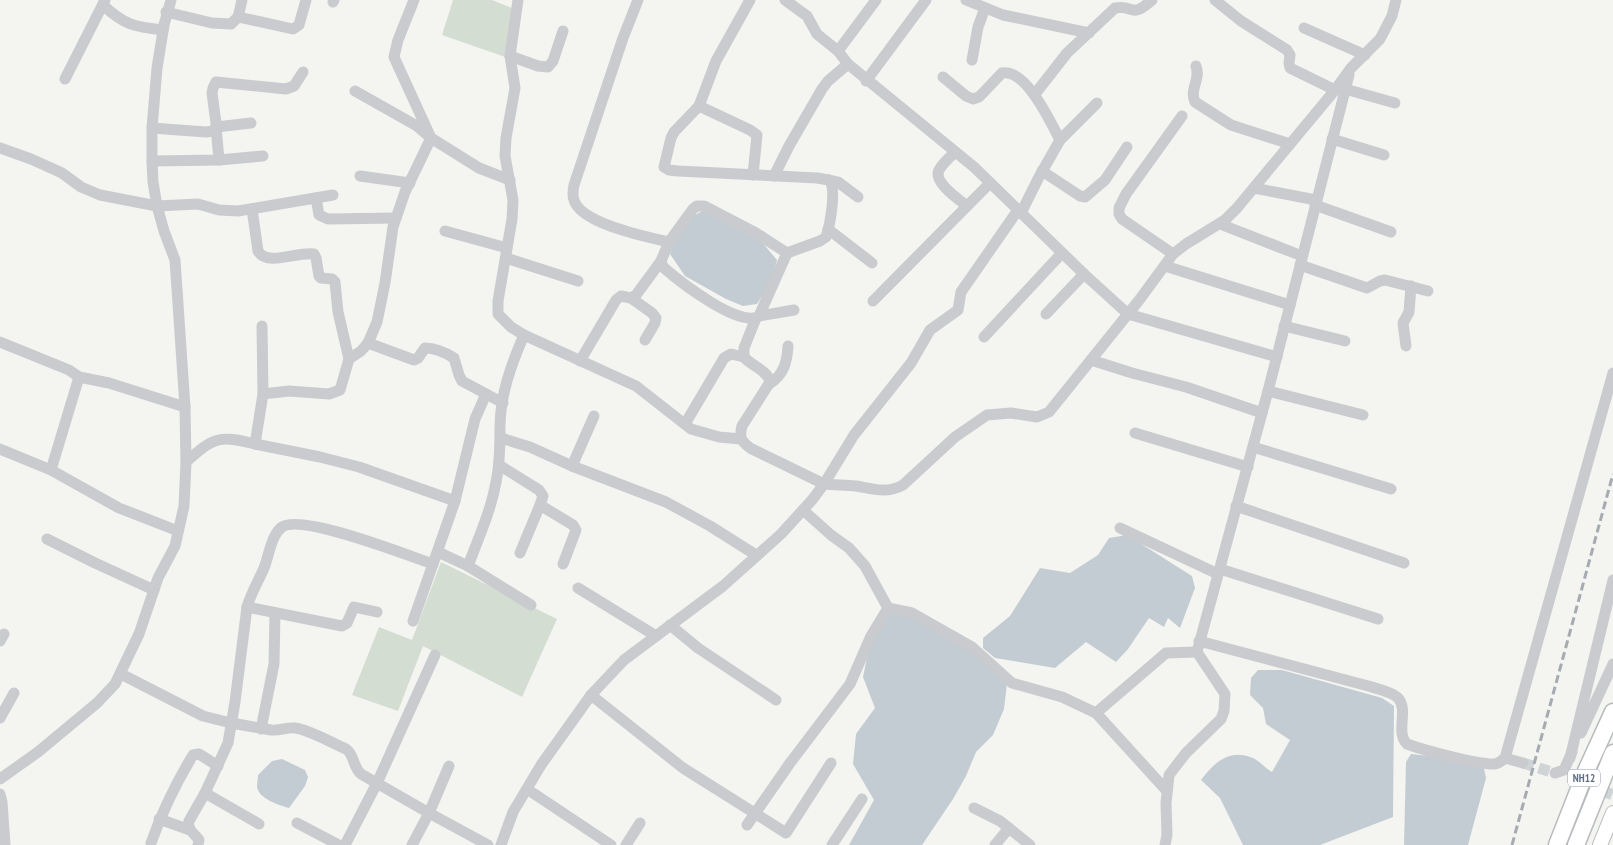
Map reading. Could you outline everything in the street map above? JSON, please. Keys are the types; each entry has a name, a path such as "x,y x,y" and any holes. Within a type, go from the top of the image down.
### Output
{"highway":[{"name":"NH12","path":"1557,845 1586,771 1613,712"},
{"name":"NH12","path":"1576,845 1613,753"}],"main road":[{"path":"1600,845 1613,813"}],"street":[{"path":"0,779 38,752 97,703 115,684 139,634 158,578 175,546 184,506 186,462 185,407 175,260 157,206 152,161 152,128 157,68 166,12 170,0"},
{"path":"166,12 224,25 231,24 238,17 242,0"},
{"path":"238,17 293,29 299,25 306,0"},
{"path":"349,359 368,343 377,322 385,284 393,227 431,138 394,57 398,40 414,0"},
{"path":"518,0 510,56 515,88 506,138 505,156 512,200 507,253 497,309 502,320 524,335 636,386 685,424 702,433 741,439"},
{"path":"638,0 601,102 572,194 576,205 607,225 634,234 669,242"},
{"path":"750,0 716,61 699,106 670,138 664,164 666,169 829,180 838,182 858,197"},
{"path":"785,0 806,16 817,34 838,51 848,64 955,152 1128,314 1277,357"},
{"path":"838,51 876,0"},
{"path":"866,80 926,0"},
{"path":"966,0 1003,14 1089,32"},
{"path":"1035,94 1067,53 1115,8 1136,11 1152,0"},
{"path":"1215,0 1241,21 1287,50 1290,55 1290,68 1340,90 1395,103"},
{"path":"788,346 787,361 779,377 769,384 742,426 741,439 750,448 824,484 856,486 884,491 895,490 903,485 955,437 987,415 1011,413 1037,417 1050,412 1173,254 1220,224 1237,208 1290,144 1340,90 1351,68 1380,39 1387,27 1396,0"},
{"path":"65,78 104,2 126,23 142,28 163,30"},
{"path":"972,60 978,28 985,8"},
{"path":"1304,28 1365,55"},
{"path":"510,56 538,66 548,67 553,60 563,31"},
{"path":"774,176 822,89 828,81 848,64"},
{"path":"1196,66 1198,77 1192,92 1195,102 1231,125 1290,144"},
{"path":"220,160 212,93 216,82 286,89 294,86 303,72"},
{"path":"943,77 973,100 979,97 1002,73 1008,72 1035,94 1060,140"},
{"path":"1164,845 1168,835 1167,791 1169,774 1186,753 1221,719 1224,711 1224,694 1198,646 1277,357 1332,139 1340,90"},
{"path":"355,91 405,119 479,168 510,180"},
{"path":"501,845 513,812 541,765 591,694 624,660 723,586 781,534 824,484 854,435 911,363 930,330 958,310 961,292 1020,212 1060,140 1097,103"},
{"path":"699,106 757,135 753,175"},
{"path":"1173,254 1122,219 1119,214 1119,208 1126,194 1182,116"},
{"path":"152,128 206,132 213,131 216,127 251,123"},
{"path":"1332,139 1384,155"},
{"path":"1042,171 1080,196 1085,197 1105,180 1127,146"},
{"path":"0,148 46,166 81,187 100,195 157,206 192,203 227,211 333,195"},
{"path":"955,152 940,168 938,178 941,184 966,206"},
{"path":"152,161 220,160 263,156"},
{"path":"360,176 410,184"},
{"path":"744,357 744,348 787,253 824,239 828,229 833,186 829,180"},
{"path":"874,301 966,206 990,184"},
{"path":"1254,188 1315,203 1391,232"},
{"path":"316,198 319,215 328,219 396,218"},
{"path":"631,298 636,295 661,261 669,242 697,206 704,206 756,233 787,253"},
{"path":"252,208 260,255 268,258 314,254 319,276 332,279 335,282 338,312 349,359 340,390 329,394 289,391 263,394"},
{"path":"1220,224 1301,261 1367,288 1385,280 1428,291"},
{"path":"828,229 872,263"},
{"path":"445,231 578,281"},
{"path":"984,337 1062,252"},
{"path":"661,261 663,267 669,273 705,299 734,314 751,319 794,310"},
{"path":"1165,266 1290,305"},
{"path":"1046,314 1084,274"},
{"path":"1406,346 1403,323 1410,308 1411,286"},
{"path":"580,361 616,300 621,296 631,298 656,318 645,340"},
{"path":"256,444 263,394 262,326"},
{"path":"1284,326 1345,341"},
{"path":"468,566 490,506 496,483 506,383 524,335"},
{"path":"0,342 70,370 79,376 109,383 185,407"},
{"path":"368,343 414,360 418,358 425,348 449,355 454,358 458,375 462,381 503,403"},
{"path":"685,424 724,358 731,354 744,357 750,364 767,374 770,379 769,384"},
{"path":"1091,360 1186,387 1262,413"},
{"path":"1096,713 1166,653 1198,646 1372,687 1394,695 1402,705 1402,736 1404,742 1412,746 1479,762 1495,764 1500,762 1505,758 1613,373"},
{"path":"51,470 79,376"},
{"path":"1268,391 1363,415"},
{"path":"413,622 455,500 468,441 475,419 486,394"},
{"path":"572,466 594,416"},
{"path":"1135,432 1248,468"},
{"path":"501,438 530,447 572,466 666,502 710,526 756,556"},
{"path":"186,462 201,448 217,439 239,440 359,467 455,500"},
{"path":"1253,447 1390,489"},
{"path":"0,450 51,470 119,508 178,531"},
{"path":"499,465 539,490 543,496 520,553"},
{"path":"540,506 573,525 576,530 563,564"},
{"path":"1236,506 1404,563"},
{"path":"803,510 849,548 865,566 888,608 912,613 972,647 1012,682 1062,697 1096,713 1167,791"},
{"path":"198,845 199,840 188,826 189,821 205,793 228,743 239,673 246,607 281,527 287,524 304,525 340,532 433,564"},
{"path":"1120,528 1219,572 1378,619"},
{"path":"47,539 154,590"},
{"path":"438,552 468,566 531,606"},
{"path":"1570,758 1613,580"},
{"path":"578,588 656,636"},
{"path":"246,607 342,626 347,623 354,607 377,612"},
{"path":"747,825 790,762 850,684 870,636 888,608"},
{"path":"262,729 274,664 275,613"},
{"path":"670,625 698,648 776,700"},
{"path":"345,845 377,783 435,655"},
{"path":"1571,779 1555,773 1564,770 1613,664"},
{"path":"121,674 184,708 203,716 262,729 278,731 289,728 302,730 346,749 351,752 358,771 488,845"},
{"path":"0,718 14,693"},
{"path":"591,694 683,768 786,833 830,763"},
{"path":"151,843 159,819 176,782 193,755 199,754 218,766"},
{"path":"1505,758 1523,763"},
{"path":"412,845 429,813 449,766"},
{"path":"527,789 611,845"},
{"path":"205,793 259,824"},
{"path":"0,794 5,845"},
{"path":"832,845 862,799"},
{"path":"974,808 1009,828 1030,845"},
{"path":"159,819 190,830"},
{"path":"626,845 640,823"},
{"path":"297,824 339,845"},
{"path":"995,845 1009,828"}],"shaded area":[{"path":"453,0 492,0 517,10 508,58 442,35"},
{"path":"702,211 760,240 777,260 771,282 757,304 743,306 726,299 685,276 670,254 681,228"},
{"path":"1127,535 1192,576 1195,588 1180,628 1168,618 1164,627 1149,618 1128,649 1116,662 1086,642 1055,668 995,658 983,648 983,638 1010,616 1040,568 1070,573 1098,555 1109,538"},
{"path":"441,562 557,619 522,697 423,646 398,711 352,695 379,627 412,640"},
{"path":"893,610 944,633 992,666 1007,683 1004,709 993,735 976,752 966,776 953,799 922,845 849,845 874,800 853,764 856,734 875,708 863,677 868,653 880,622"},
{"path":"1258,670 1282,670 1382,698 1394,706 1393,817 1320,845 1243,845 1220,798 1201,780 1216,764 1235,755 1253,758 1272,772 1290,740 1266,724 1263,708 1250,695 1251,678"},
{"path":"1411,754 1475,761 1483,764 1486,778 1468,845 1404,845 1406,762"},
{"path":"282,759 305,770 308,777 305,786 289,808 265,798 257,787 258,775 272,761"}],"tunnel":[{"path":"1523,763 1555,773"},
{"path":"1571,779 1613,795"}],"railway":[{"path":"1512,845 1613,474"}]}
